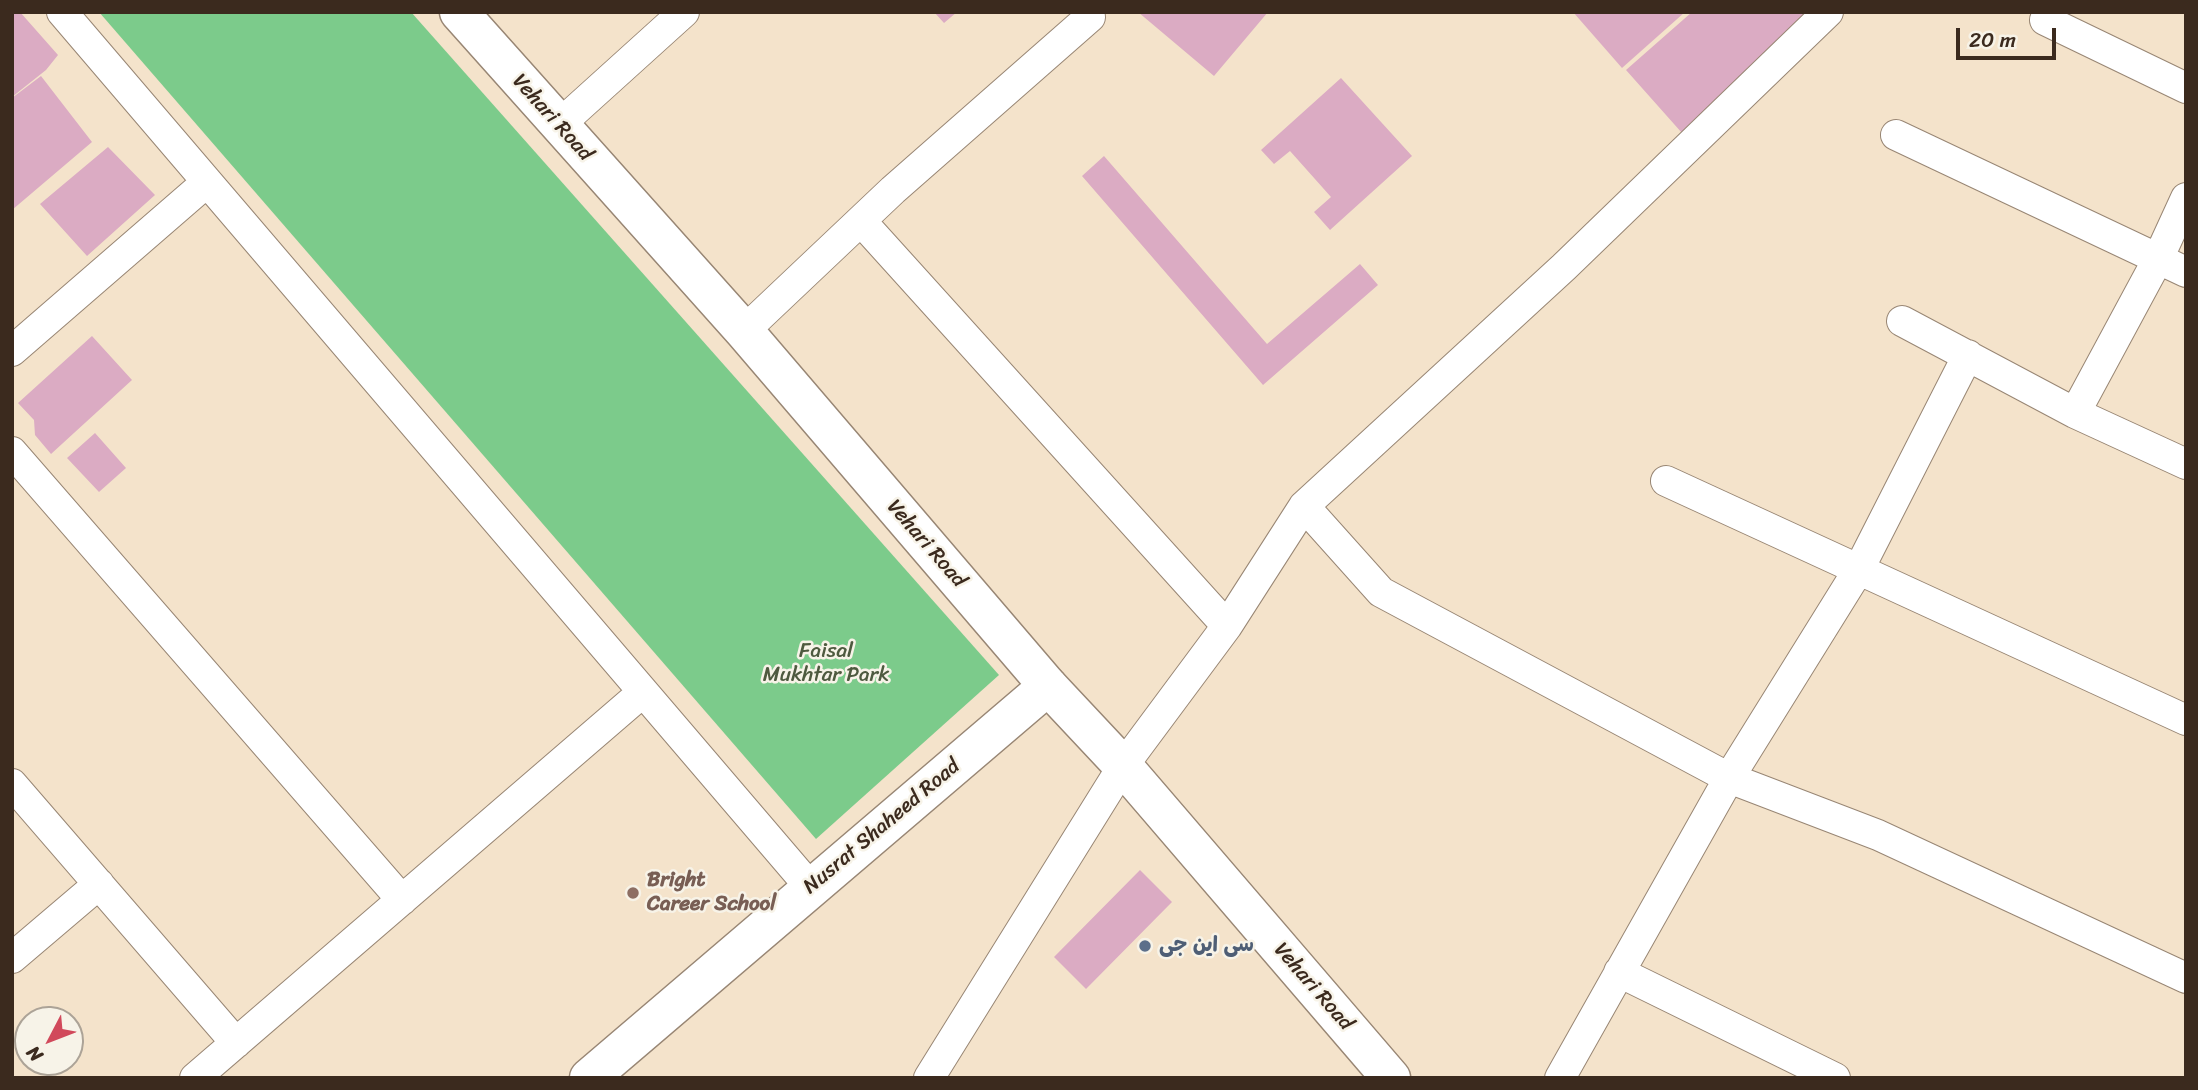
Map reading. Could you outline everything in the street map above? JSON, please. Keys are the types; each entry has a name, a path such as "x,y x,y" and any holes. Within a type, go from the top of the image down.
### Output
{"main road":[{"name":"Vehari Road","path":"459,12 744,331 1048,686 1123,766 1391,1078"},
{"name":"Nusrat Shaheed Road","path":"589,1078 1048,686"}],"street":[{"path":"62,12 811,888"},
{"path":"559,125 684,12"},
{"path":"929,1078 1123,766 1227,626 1304,506 1564,267 1828,12"},
{"path":"744,331 860,221 1090,17"},
{"path":"2045,20 2186,88"},
{"path":"1896,135 2186,272"},
{"path":"12,351 206,182"},
{"path":"2075,413 2158,259 2186,198"},
{"path":"860,221 1227,626"},
{"path":"1902,321 2075,413 2186,464"},
{"path":"1560,1078 1729,778 1859,569 1968,355"},
{"path":"12,452 402,900"},
{"path":"1666,481 2186,720"},
{"path":"1304,506 1381,592 1729,778 1878,835 2186,978"},
{"path":"195,1078 643,692"},
{"path":"12,784 236,1043"},
{"path":"12,958 99,884"},
{"path":"1619,972 1835,1078"}],"green space":[{"name":"Faisal Mukhtar Park","path":"99,12 411,12 999,675 816,839"}],"building":[{"path":"12,12 20,12 58,55 46,70 12,97"},
{"path":"934,12 957,12 944,23"},
{"path":"1138,12 1268,12 1214,76"},
{"path":"1573,12 1685,12 1622,68"},
{"path":"1692,12 1810,12 1682,133 1626,70"},
{"path":"41,76 92,142 12,210 12,98"},
{"path":"1341,78 1412,156 1330,230 1314,212 1331,197 1290,151 1274,164 1261,150"},
{"path":"108,147 155,195 87,256 40,204"},
{"path":"1104,156 1267,344 1360,264 1378,285 1263,385 1082,176"},
{"path":"92,336 132,380 51,454 35,435 34,420 18,403"},
{"path":"95,433 126,468 99,492 67,458"},
{"path":"1140,870 1172,902 1086,989 1054,957"}],"place":[{"name":"Bright Career School","path":"633,893"},
{"name":"سی این جی","path":"1145,946"}]}
